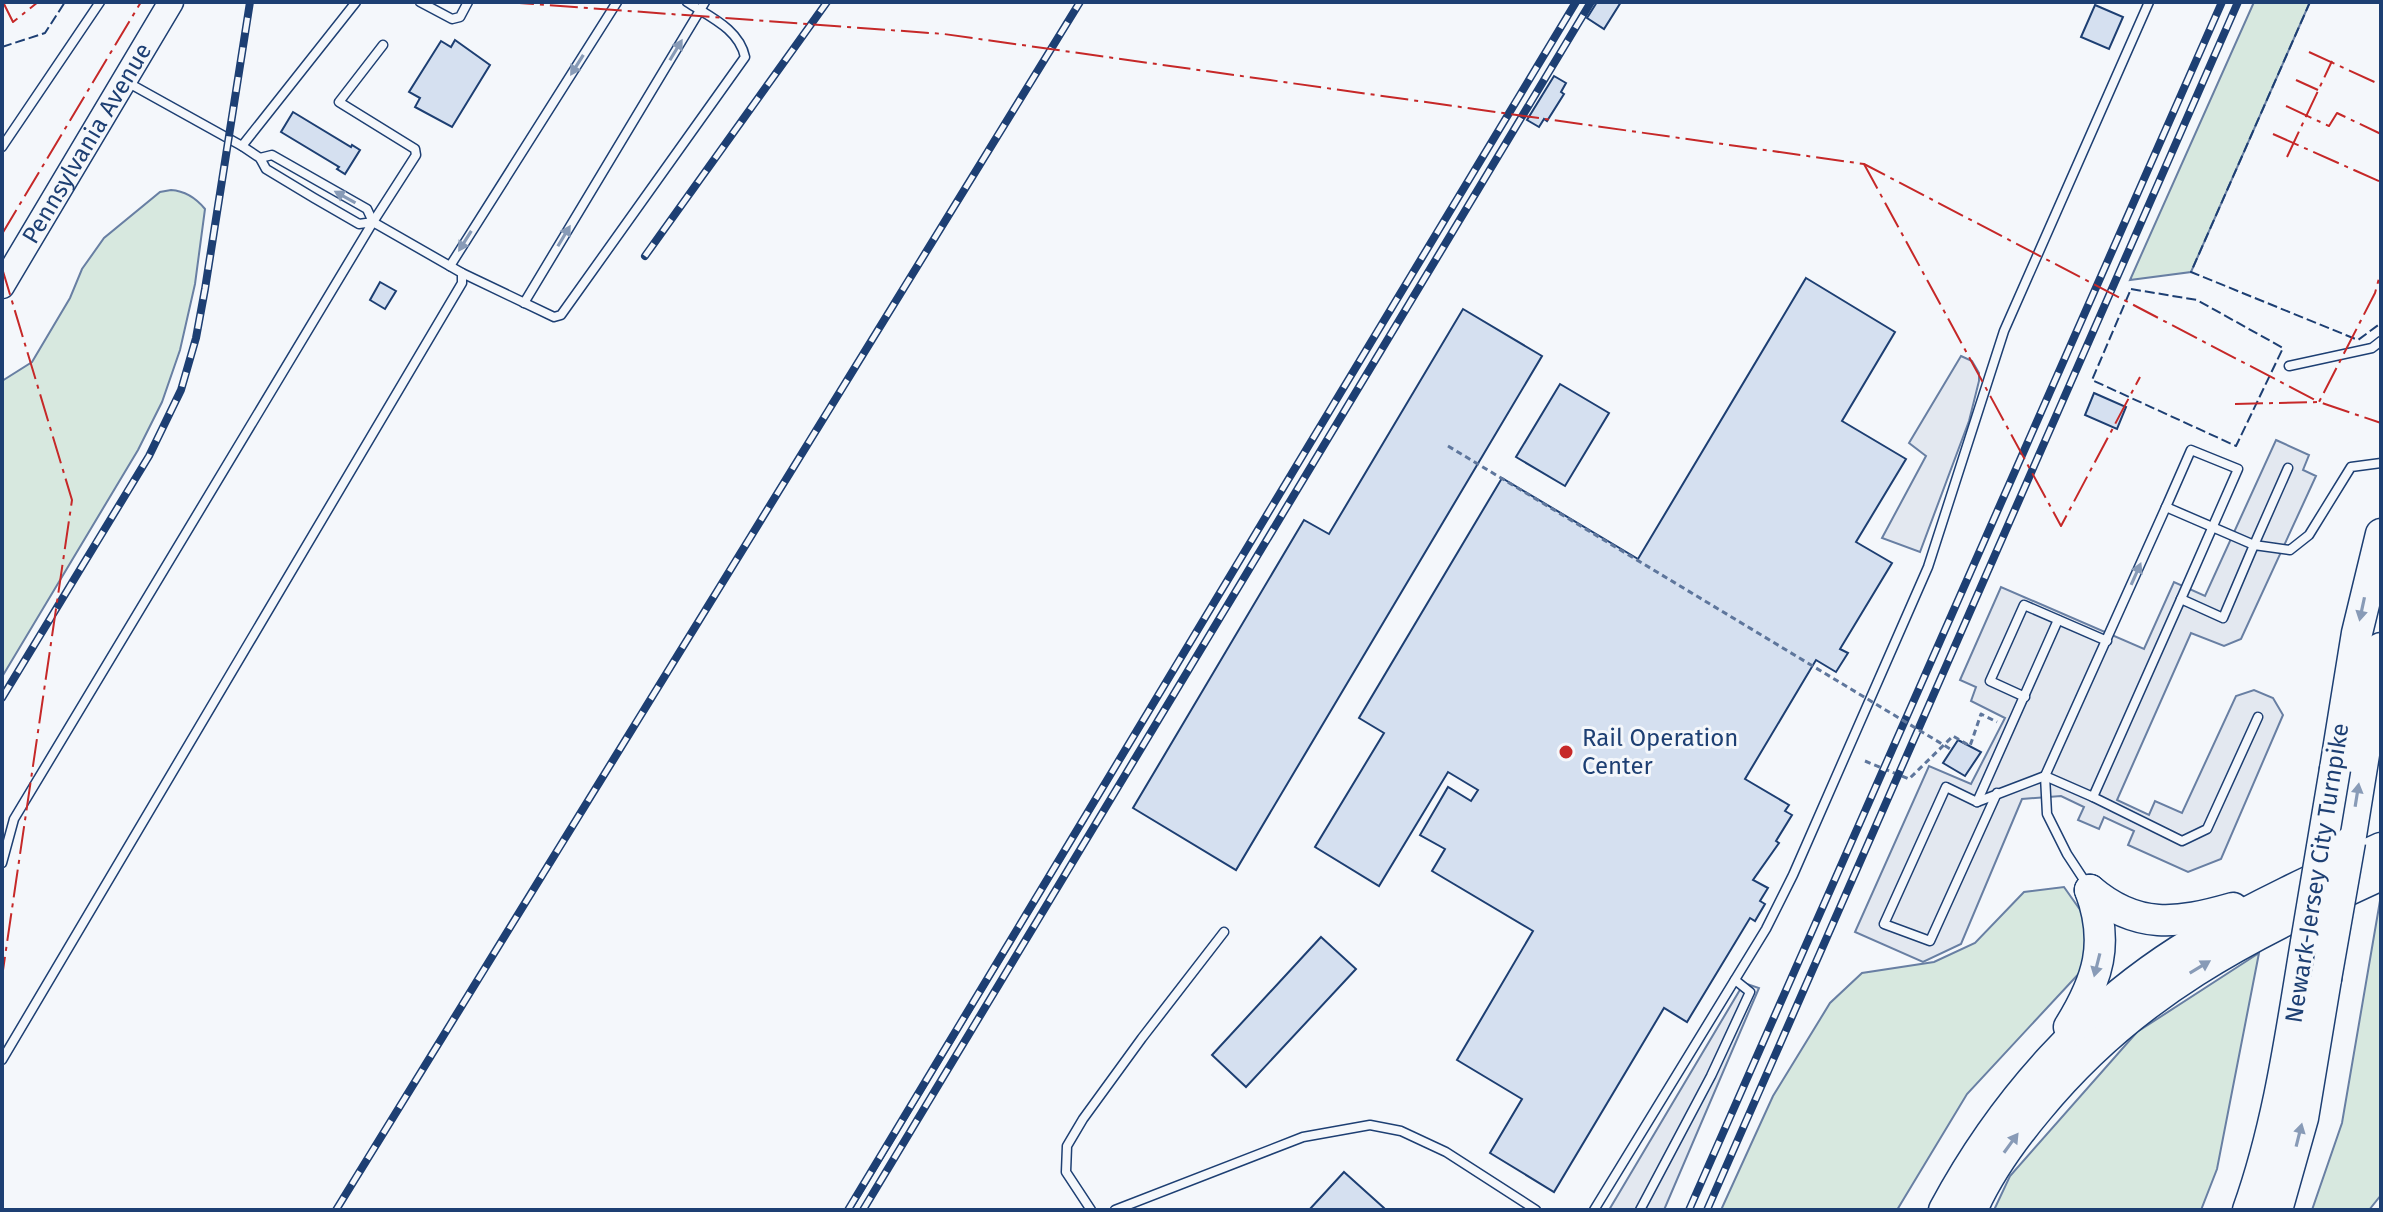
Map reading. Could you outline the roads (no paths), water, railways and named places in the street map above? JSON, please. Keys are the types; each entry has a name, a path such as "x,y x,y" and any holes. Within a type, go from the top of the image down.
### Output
{"highway":[{"name":"Newark-Jersey City Turnpike","path":"2248,1210 2281,1095 2357,633 2381,534"},
{"name":"Newark-Jersey City Turnpike","path":"2277,1210 2303,1118 2381,648"},
{"path":"2365,749 2381,701"},
{"path":"1944,1210 1993,1130 2040,1071 2086,1022 2139,979 2195,941 2285,893 2381,848"},
{"path":"1972,1210 1995,1166 2040,1107 2094,1048 2142,1007 2224,952 2381,875"},
{"path":"2090,890 2124,913 2157,921 2203,917 2285,893"},
{"path":"2040,1071 2077,1014 2097,968 2101,932 2090,890"}],"main road":[{"name":"Pennsylvania Avenue","path":"2,286 171,2"}],"lane":[{"path":"2,147 100,2"},
{"path":"242,146 356,2"},
{"path":"420,2 452,19 460,17 468,2"},
{"path":"450,266 617,2"},
{"path":"260,158 272,155 367,209 373,222 462,273 554,317 561,315 745,57 742,42 735,33 702,6 687,2"},
{"path":"857,1210 1584,2"},
{"path":"1594,1210 1781,900 1906,621 1928,567 2004,331 2149,2"},
{"path":"524,303 702,6"},
{"path":"2,863 14,819 416,155 415,149 339,102 383,45"},
{"path":"125,80 242,146 260,158 266,169 359,224 373,222"},
{"path":"2,1060 462,283 462,273"},
{"path":"2289,366 2372,348 2381,341"},
{"path":"2090,890 2047,814 2045,776 2191,450 2238,469 2093,797"},
{"path":"2166,507 2254,545 2290,550 2309,535 2351,467 2381,463"},
{"path":"2181,599 2223,618 2288,468"},
{"path":"2025,697 1990,681 2024,605 2107,641"},
{"path":"1977,802 2058,620"},
{"path":"1977,802 2045,776 2182,841 2207,829 2258,717"},
{"path":"1977,802 1946,787 1884,924 1930,941 1997,793"},
{"path":"1091,1210 1066,1172 1067,1146 1142,1038 1224,932"},
{"path":"1640,1210 1711,1076 1750,992 1735,980"},
{"path":"1115,1210 1303,1137 1370,1125 1401,1131 1446,1152 1536,1210"}],"railway":[{"path":"2,698 149,456 181,390 196,338 205,289 250,2"},
{"path":"645,256 827,2"},
{"path":"336,1210 1080,2"},
{"path":"848,1210 1576,2"},
{"path":"863,1210 1591,2"},
{"path":"1689,1210 2222,2"},
{"path":"1707,1210 2238,2"}],"place":[{"name":"Rail Operation Center","path":"1566,752"}]}
